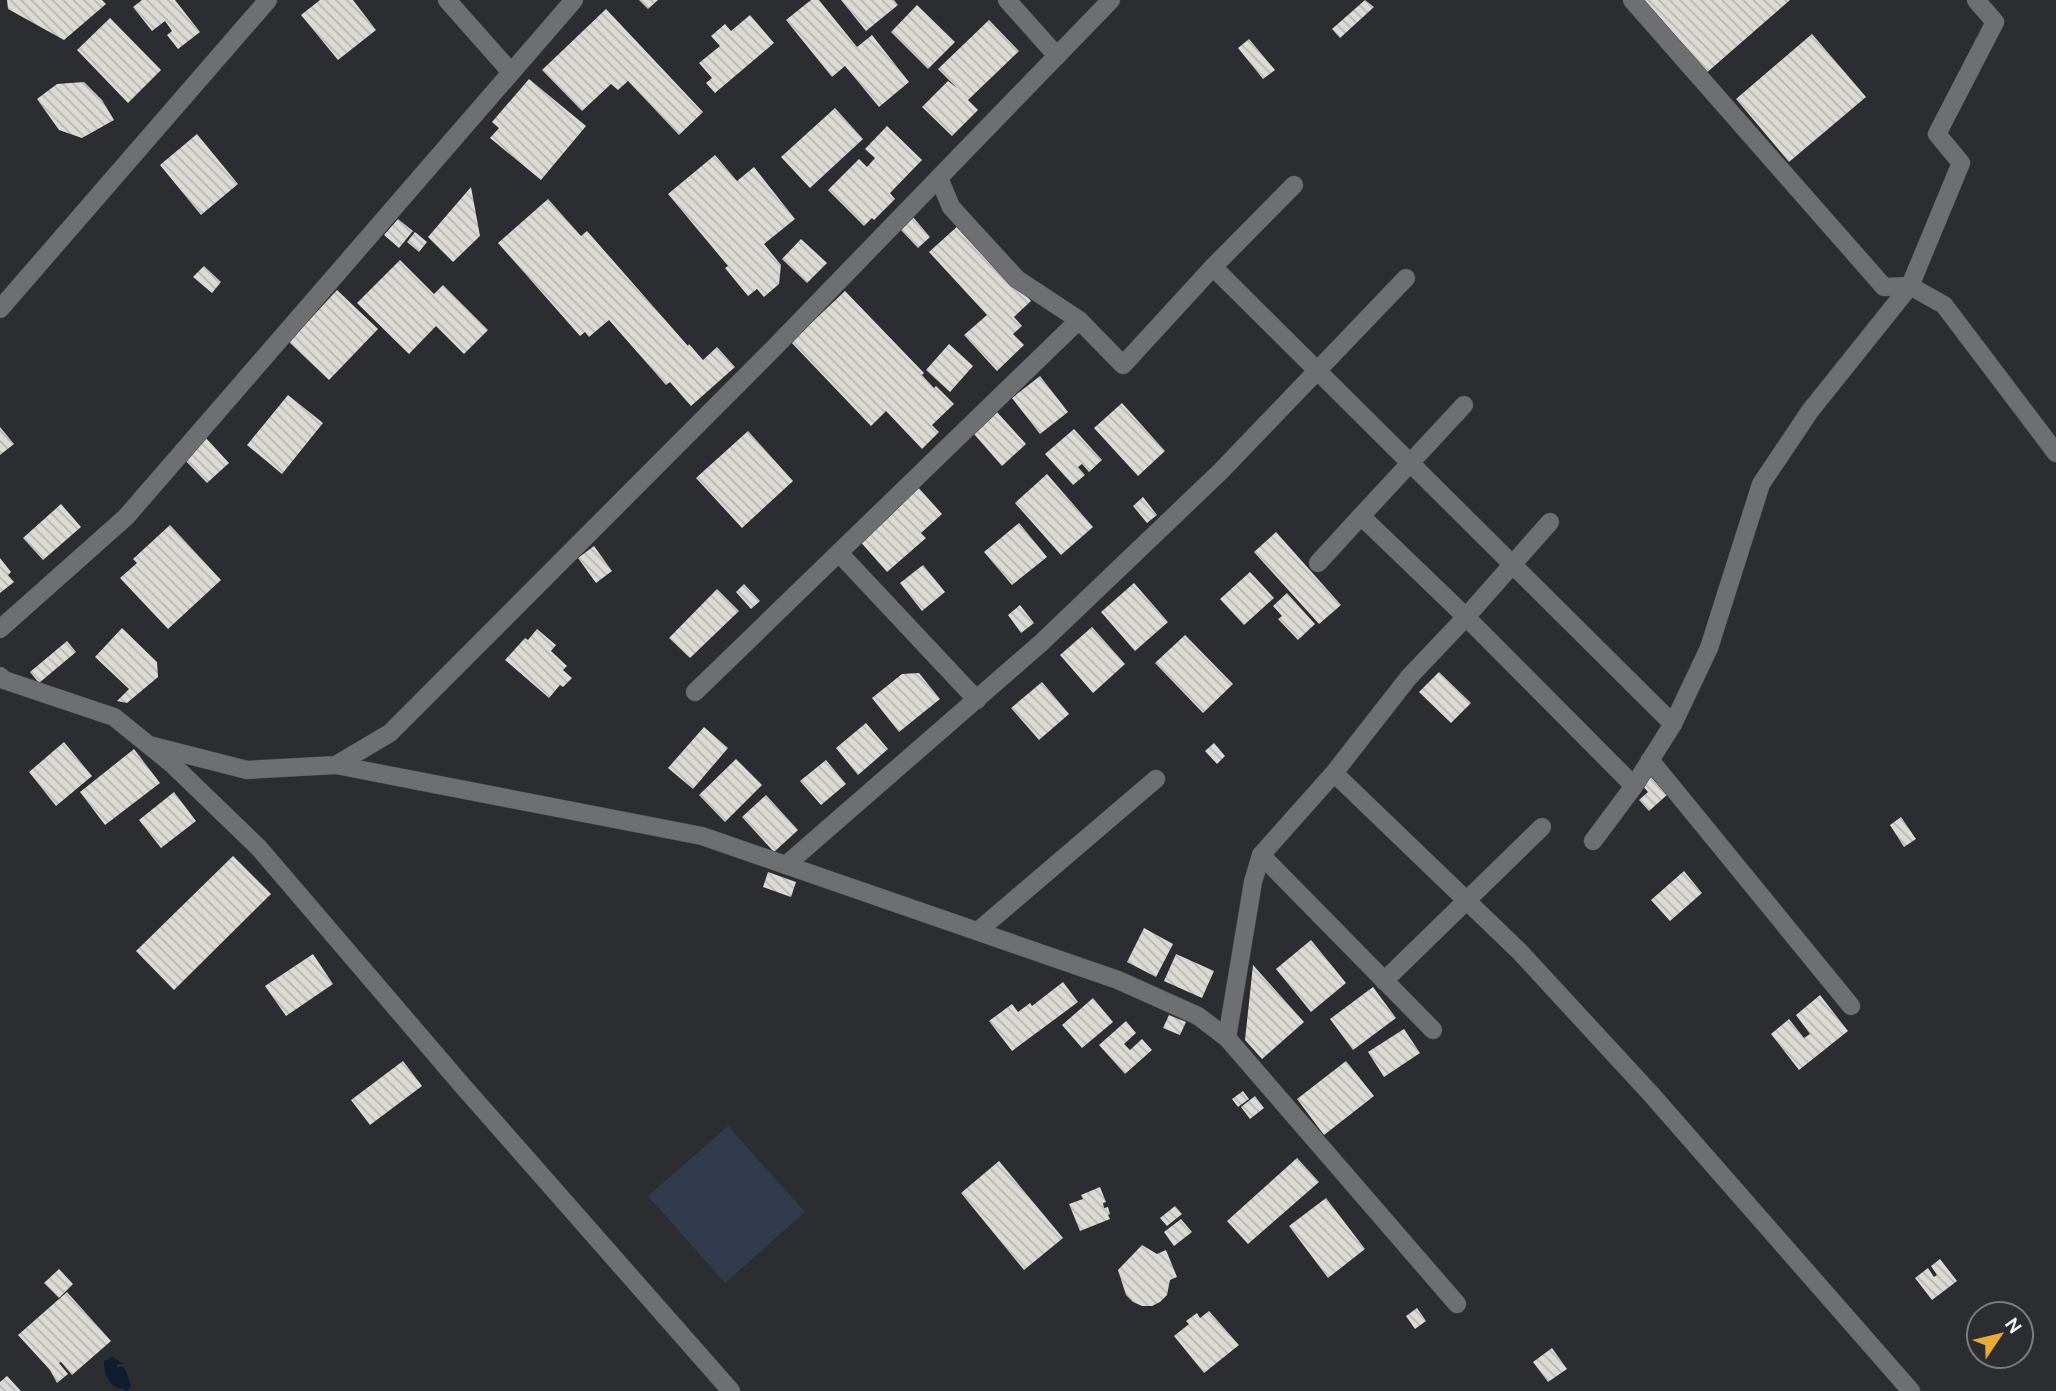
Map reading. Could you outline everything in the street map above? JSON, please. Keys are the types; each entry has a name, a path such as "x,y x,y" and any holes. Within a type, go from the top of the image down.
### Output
{"street":[{"path":"0,309 268,0"},
{"path":"447,0 510,71"},
{"path":"0,629 126,517 574,0"},
{"path":"1007,0 1057,56"},
{"path":"336,765 390,733 772,350 1111,0"},
{"path":"1632,0 1884,287 1910,286 1944,305 2056,453"},
{"path":"1593,841 1634,786 1673,724 1709,648 1762,484 1810,411 1910,286 1961,163 1937,134 1995,22 1976,0"},
{"path":"939,178 951,206 1017,279 1079,320 1123,365 1213,267 1294,185"},
{"path":"1213,267 1673,724"},
{"path":"786,865 977,700 1221,471 1406,278"},
{"path":"695,692 1079,320"},
{"path":"1318,563 1465,405"},
{"path":"1361,516 1634,786"},
{"path":"1227,1038 1253,882 1261,855 1334,773 1409,677 1550,522"},
{"path":"839,554 977,700"},
{"path":"0,676 4,680 114,717 172,764 259,848 461,1084 731,1391"},
{"path":"149,745 247,770 336,765 702,836 1118,980 1198,1016 1227,1038 1457,1304"},
{"path":"1650,761 1851,1006"},
{"path":"1334,773 1520,952 1651,1094 1911,1391"},
{"path":"978,931 1156,779"},
{"path":"1384,981 1542,827"},
{"path":"1261,855 1433,1030"}],"shaded area":[{"path":"728,1126 805,1212 725,1283 648,1196"}],"water":[{"path":"112,1357 124,1364 131,1386 127,1391 116,1387 107,1377 104,1361"}],"building":[{"path":"7,0 102,0 106,4 64,40 8,9"},
{"path":"142,0 175,0 200,32 178,49 167,35 172,31 165,21 152,31 133,7"},
{"path":"320,0 353,0 376,30 338,60 301,15"},
{"path":"639,0 658,0 648,9"},
{"path":"811,0 819,0 857,47 872,35 909,82 879,107 845,66 832,77 786,20"},
{"path":"841,0 894,0 898,5 866,31"},
{"path":"1365,0 1374,7 1340,38 1332,29"},
{"path":"1639,0 1790,0 1704,75"},
{"path":"917,5 955,42 928,69 891,32"},
{"path":"606,9 703,112 679,135 628,81 618,90 611,84 582,111 542,70"},
{"path":"750,15 774,43 715,93 706,83 712,78 699,63 720,46 711,36 725,24 731,31"},
{"path":"110,18 161,70 128,103 77,50"},
{"path":"989,20 1019,51 968,100 978,110 952,136 922,107 948,81 957,88 938,69"},
{"path":"1812,34 1866,97 1789,162 1736,99"},
{"path":"1249,39 1275,70 1263,79 1238,48"},
{"path":"529,79 586,126 541,180 490,138 499,128 492,122"},
{"path":"84,82 102,100 114,120 82,138 59,130 37,99 57,84"},
{"path":"835,108 863,139 810,188 781,157"},
{"path":"887,126 922,160 890,193 895,199 864,226 828,190 859,159 867,167 875,158 865,149"},
{"path":"197,134 238,184 201,215 160,165"},
{"path":"715,155 737,181 754,167 795,219 764,244 781,265 779,284 764,297 757,289 748,296 725,268 728,266 668,194"},
{"path":"471,187 480,236 453,262 428,237"},
{"path":"548,199 581,236 587,231 703,360 717,347 735,367 691,406 670,382 666,385 609,320 589,337 585,332 580,336 498,243"},
{"path":"913,217 930,237 918,248 900,229"},
{"path":"398,219 413,231 399,248 384,235"},
{"path":"960,224 1031,301 1014,317 1022,326 1013,334 1024,345 997,371 964,335 987,315 929,252"},
{"path":"415,232 427,242 419,252 407,242"},
{"path":"801,239 827,263 807,283 782,259"},
{"path":"400,260 434,294 443,285 488,330 464,354 436,326 409,354 357,303"},
{"path":"204,266 221,282 212,293 193,277"},
{"path":"337,290 378,329 329,380 289,342"},
{"path":"845,291 924,373 922,375 934,388 936,386 954,404 932,425 939,432 922,449 886,411 871,426 789,340"},
{"path":"949,344 973,366 950,392 926,370"},
{"path":"1040,376 1068,412 1040,434 1012,398"},
{"path":"288,395 323,423 282,474 247,445"},
{"path":"1122,403 1165,451 1138,476 1094,428"},
{"path":"997,412 1026,444 1002,466 974,434"},
{"path":"0,427 14,444 0,455"},
{"path":"1074,429 1102,460 1089,472 1082,464 1078,467 1085,475 1073,485 1045,454"},
{"path":"748,431 793,481 742,528 696,478"},
{"path":"205,437 229,463 207,483 183,458"},
{"path":"1047,474 1093,527 1061,555 1015,503"},
{"path":"918,487 942,514 921,533 926,538 887,572 858,539"},
{"path":"1143,497 1157,515 1147,523 1133,506"},
{"path":"61,504 81,527 43,560 23,538"},
{"path":"1019,523 1047,557 1012,585 984,552"},
{"path":"170,525 221,580 168,629 120,578 137,563 133,559"},
{"path":"1276,532 1341,605 1319,624 1254,552"},
{"path":"594,546 612,571 596,583 578,558"},
{"path":"0,558 11,572 8,575 14,582 0,593"},
{"path":"923,565 945,592 922,611 900,583"},
{"path":"1250,572 1274,598 1244,625 1220,599"},
{"path":"1134,583 1168,622 1135,651 1101,612"},
{"path":"744,584 760,601 751,609 736,592"},
{"path":"717,589 739,611 690,658 669,638"},
{"path":"1287,593 1315,624 1298,640 1278,619 1282,616 1273,606"},
{"path":"1020,605 1034,623 1021,633 1008,615"},
{"path":"1092,627 1125,664 1093,693 1060,655"},
{"path":"122,628 157,662 158,677 127,703 117,701 129,689 95,657"},
{"path":"537,629 556,645 551,651 567,666 563,670 572,678 563,687 560,685 549,698 505,660"},
{"path":"1185,635 1233,684 1203,713 1155,663"},
{"path":"67,641 76,652 39,683 30,672"},
{"path":"1439,672 1471,703 1451,723 1419,692"},
{"path":"919,673 940,699 899,732 872,698 902,674"},
{"path":"1042,682 1069,714 1039,740 1011,708"},
{"path":"866,723 888,749 858,775 836,748"},
{"path":"704,727 728,748 693,789 668,768"},
{"path":"64,742 92,776 56,806 29,772"},
{"path":"1214,743 1225,756 1217,764 1205,751"},
{"path":"134,749 160,783 105,825 80,792"},
{"path":"736,759 762,785 725,822 699,795"},
{"path":"826,760 846,784 821,805 800,781"},
{"path":"1651,777 1667,795 1649,811 1639,800 1648,792 1642,785"},
{"path":"174,792 196,821 161,848 139,820"},
{"path":"766,795 798,830 774,852 742,817"},
{"path":"1901,817 1916,839 1904,847 1890,825"},
{"path":"233,856 271,894 174,990 136,951"},
{"path":"1684,871 1702,893 1670,921 1651,900"},
{"path":"768,872 796,882 791,897 763,887"},
{"path":"1144,928 1173,944 1156,977 1127,962"},
{"path":"1311,940 1346,983 1311,1012 1276,969"},
{"path":"313,954 333,984 286,1016 265,986"},
{"path":"1176,954 1214,971 1202,998 1164,981"},
{"path":"1253,965 1304,1022 1262,1059 1245,1040"},
{"path":"1063,982 1078,1002 1012,1051 989,1021 1012,1004 1018,1012 1030,1003 1032,1006"},
{"path":"1373,987 1396,1018 1353,1050 1330,1019"},
{"path":"1820,995 1848,1031 1799,1070 1771,1034 1789,1019 1804,1038 1810,1034 1796,1015"},
{"path":"1093,998 1113,1022 1082,1048 1062,1025"},
{"path":"1169,1015 1186,1022 1180,1035 1163,1028"},
{"path":"1126,1021 1136,1033 1124,1044 1130,1050 1142,1039 1152,1050 1125,1074 1099,1045"},
{"path":"1404,1029 1420,1053 1384,1077 1368,1052"},
{"path":"403,1061 422,1086 370,1125 351,1100"},
{"path":"1346,1061 1374,1096 1324,1135 1297,1099"},
{"path":"1243,1091 1249,1099 1238,1107 1232,1099"},
{"path":"1255,1096 1264,1108 1250,1119 1241,1107"},
{"path":"1297,1158 1319,1182 1248,1244 1227,1221"},
{"path":"999,1161 1063,1238 1024,1270 961,1193"},
{"path":"1100,1187 1106,1202 1103,1203 1104,1208 1108,1207 1110,1219 1080,1231 1069,1204 1083,1199 1081,1195"},
{"path":"1326,1198 1365,1249 1328,1278 1289,1226"},
{"path":"1175,1206 1182,1214 1167,1226 1160,1218"},
{"path":"1181,1219 1192,1232 1174,1246 1164,1232"},
{"path":"1142,1245 1157,1254 1166,1250 1177,1277 1170,1280 1167,1295 1152,1306 1142,1306 1126,1295 1118,1270"},
{"path":"1940,1259 1957,1281 1932,1300 1915,1278 1928,1268 1934,1277 1937,1275 1931,1266"},
{"path":"59,1269 73,1284 59,1298 44,1283"},
{"path":"67,1292 111,1341 72,1375 59,1363 68,1374 57,1383 50,1370 18,1335"},
{"path":"1417,1308 1426,1321 1415,1329 1406,1316"},
{"path":"1209,1311 1239,1345 1204,1373 1174,1336 1189,1324 1186,1321 1197,1313 1200,1318"},
{"path":"1552,1348 1567,1369 1548,1382 1533,1362"},
{"path":"7,1376 21,1391 0,1391 0,1382"}]}
